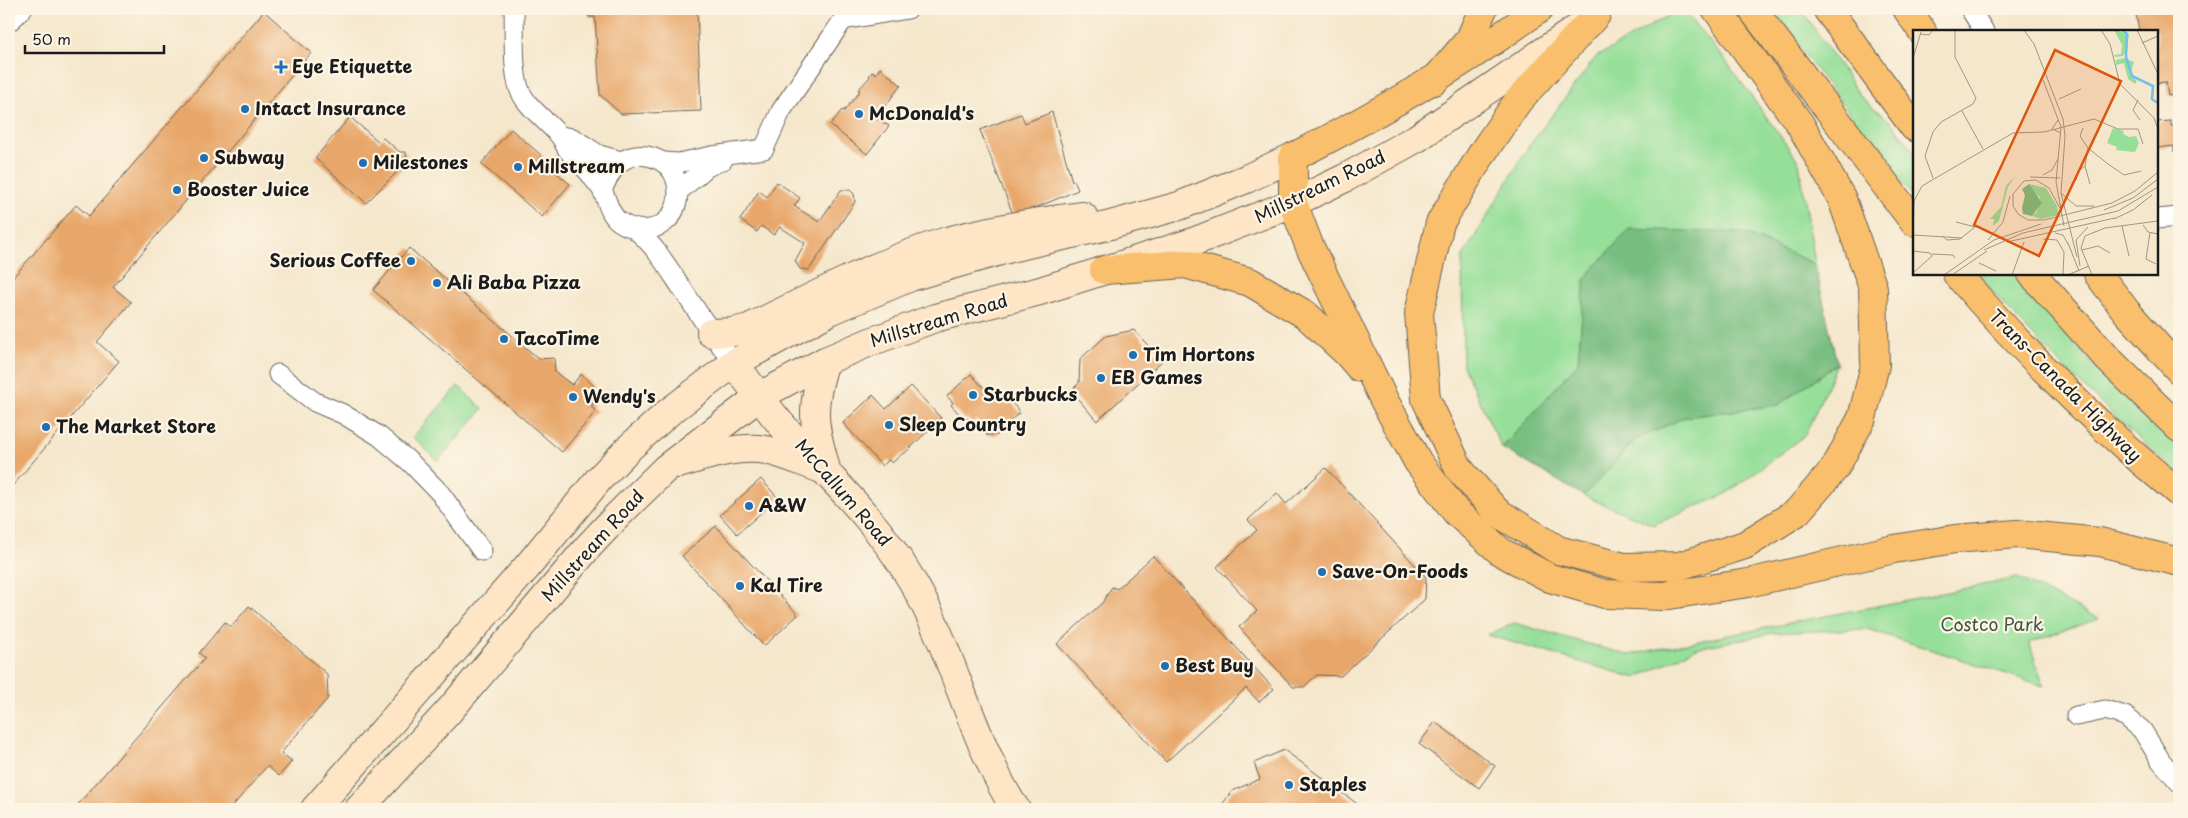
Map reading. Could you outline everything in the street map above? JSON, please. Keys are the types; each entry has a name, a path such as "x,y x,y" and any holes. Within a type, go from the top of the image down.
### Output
{"main road":[{"path":"1434,81 1470,38 1483,9"},
{"name":"Millstream Road","path":"315,809 540,552 628,448 669,412 734,364 830,311 913,276 1178,206 1246,179 1339,134 1434,81 1539,9"},
{"path":"1600,12 1518,102 1483,152 1440,223 1418,313 1426,399 1459,469 1496,512 1558,550 1624,567 1679,566 1745,545 1797,512 1840,460 1862,418 1875,365 1872,288 1842,199 1800,124 1716,9"},
{"path":"1752,9 1913,221"},
{"path":"1827,9 1913,126"},
{"name":"Millstream Road","path":"359,809 449,711 589,546 666,468 760,396 825,361 935,318 1040,290 1193,242 1293,203 1345,178 1416,138 1600,12"},
{"path":"1292,157 1293,203 1309,245 1384,400 1418,462 1450,505 1501,552 1550,578 1605,594 1664,596 1748,583 1894,549 1955,539 2017,534 2100,542 2179,562"},
{"path":"711,333 732,332 749,328 859,274 945,242 1032,222 1178,206"},
{"path":"1104,270 1185,264 1250,282 1306,315 1347,353 1384,400"},
{"name":"Trans-Canada Highway","path":"1958,275 1997,321 2072,398 2179,493"},
{"path":"2033,275 2108,359 2179,428"},
{"path":"2099,275 2126,311 2179,370"},
{"path":"825,361 815,393 813,410 815,430 826,471"},
{"name":"McCallum Road","path":"734,364 780,422 859,506 912,580 941,639 980,740 1007,797 1016,809"},
{"path":"666,468 712,454 751,449 768,451 826,471"}],"street":[{"path":"9,22 22,9"},
{"path":"514,9 517,78 520,90 526,100 561,136 566,148 602,190 607,206 619,222 636,230 651,229 665,223 673,214 678,203 679,191 675,175 663,162 654,157 642,155 622,162 611,173 602,190"},
{"path":"663,162 678,163 764,149 781,110 845,14 908,9"},
{"path":"1970,9 1983,30"},
{"path":"561,136 572,138 599,155 622,162"},
{"path":"679,191 707,167 748,151"},
{"path":"2158,219 2179,217"},
{"name":"McCallum Road","path":"665,223 666,243 691,303"},
{"name":"McCallum Road","path":"636,230 648,240 659,254 711,333 734,364"},
{"path":"278,374 314,402 343,414 379,436 411,463 440,493 482,551"},
{"path":"2076,716 2105,710 2125,716 2142,730 2161,761 2179,782"}],"green space":[{"path":"1680,9 1723,57 1799,162 1815,264 1744,233 1585,278 1578,363 1502,448 1463,366 1462,258 1529,146 1596,57"},
{"path":"1770,9 1801,9 1861,97 1892,123 1913,151 1913,197"},
{"path":"1629,229 1744,233 1815,264 1837,364 1778,405 1685,417 1635,440 1584,496 1502,448 1578,363 1585,278"},
{"path":"1978,275 2013,275 2102,375 2179,448 2179,474 2074,378"},
{"path":"1837,364 1805,435 1726,494 1653,525 1584,496 1635,440 1685,417 1778,405"},
{"path":"458,386 483,409 438,461 413,437"},
{"name":"Costco Park","path":"2018,578 2099,619 2029,642 2044,686 1867,629 1774,633 1697,648 1636,678 1487,635 1514,623 1628,655"}],"building":[{"path":"588,9 697,9 701,111 621,114 600,95 595,17 589,17"},
{"path":"2135,9 2173,9 2179,49 2179,94 2168,96 2166,82 2158,83 2158,30 2139,30"},
{"path":"264,11 311,53 113,287 131,302 97,342 119,361 9,490 9,282 76,205 89,216"},
{"name":"McDonald's","path":"880,68 901,85 876,118 889,126 867,154 830,125 860,91 858,90 873,71 876,74"},
{"path":"1052,112 1072,181 1074,180 1078,190 1014,217 980,130 1021,114 1025,123"},
{"name":"Milestones","path":"350,117 379,142 383,138 400,152 406,152 407,167 401,168 366,203 315,158"},
{"path":"2171,121 2171,126 2179,125 2179,152 2174,152 2174,146 2158,148 2158,122"},
{"path":"511,129 542,156 540,159 570,184 542,217 481,164"},
{"path":"777,182 800,198 794,206 819,222 841,190 850,190 854,194 855,202 809,270 800,269 795,261 805,243 780,227 774,235 761,226 757,232 740,220 759,191 767,197"},
{"path":"409,248 539,359 554,358 555,372 572,385 581,374 594,386 585,397 593,404 591,407 596,411 562,452 373,290"},
{"path":"1134,330 1162,361 1097,421 1071,391 1079,383 1080,359 1106,336"},
{"path":"971,374 994,399 1002,392 1020,412 999,431 998,435 986,435 986,431 976,420 972,423 967,418 965,420 951,405 953,403 947,396"},
{"name":"Sleep Country","path":"911,386 941,418 904,454 892,463 889,460 882,466 843,423 873,395 886,409"},
{"name":"Save-On-Foods","path":"1326,468 1426,577 1425,599 1341,676 1317,675 1304,687 1293,687 1239,627 1257,611 1217,567 1257,530 1248,520 1277,493 1286,504"},
{"name":"A&W","path":"761,479 778,498 737,534 720,515"},
{"name":"Kal Tire","path":"716,526 798,615 764,646 682,556"},
{"name":"Best Buy","path":"1153,556 1274,689 1259,702 1246,688 1166,762 1057,644 1102,603 1112,587 1117,589"},
{"path":"249,606 327,674 328,698 281,753 292,761 279,776 267,766 230,809 74,809 205,658 199,653 225,622 231,627"},
{"path":"1435,722 1495,766 1479,788 1419,744"},
{"name":"Staples","path":"1284,750 1364,809 1219,809 1232,791 1260,779 1254,763"}],"place":[{"name":"Eye Etiquette","path":"281,67"},
{"name":"Intact Insurance","path":"245,109"},
{"name":"McDonald's","path":"859,114"},
{"name":"Subway","path":"204,158"},
{"name":"Milestones","path":"363,163"},
{"name":"Millstream","path":"518,167"},
{"name":"Booster Juice","path":"177,190"},
{"name":"Serious Coffee","path":"411,261"},
{"name":"Ali Baba Pizza","path":"437,283"},
{"name":"TacoTime","path":"504,339"},
{"name":"Tim Hortons","path":"1133,355"},
{"name":"EB Games","path":"1101,378"},
{"name":"Starbucks","path":"973,395"},
{"name":"Wendy's","path":"573,397"},
{"name":"Sleep Country","path":"889,425"},
{"name":"The Market Store","path":"46,427"},
{"name":"A&W","path":"749,506"},
{"name":"Save-On-Foods","path":"1322,572"},
{"name":"Kal Tire","path":"740,586"},
{"name":"Best Buy","path":"1165,666"},
{"name":"Staples","path":"1289,785"}]}
